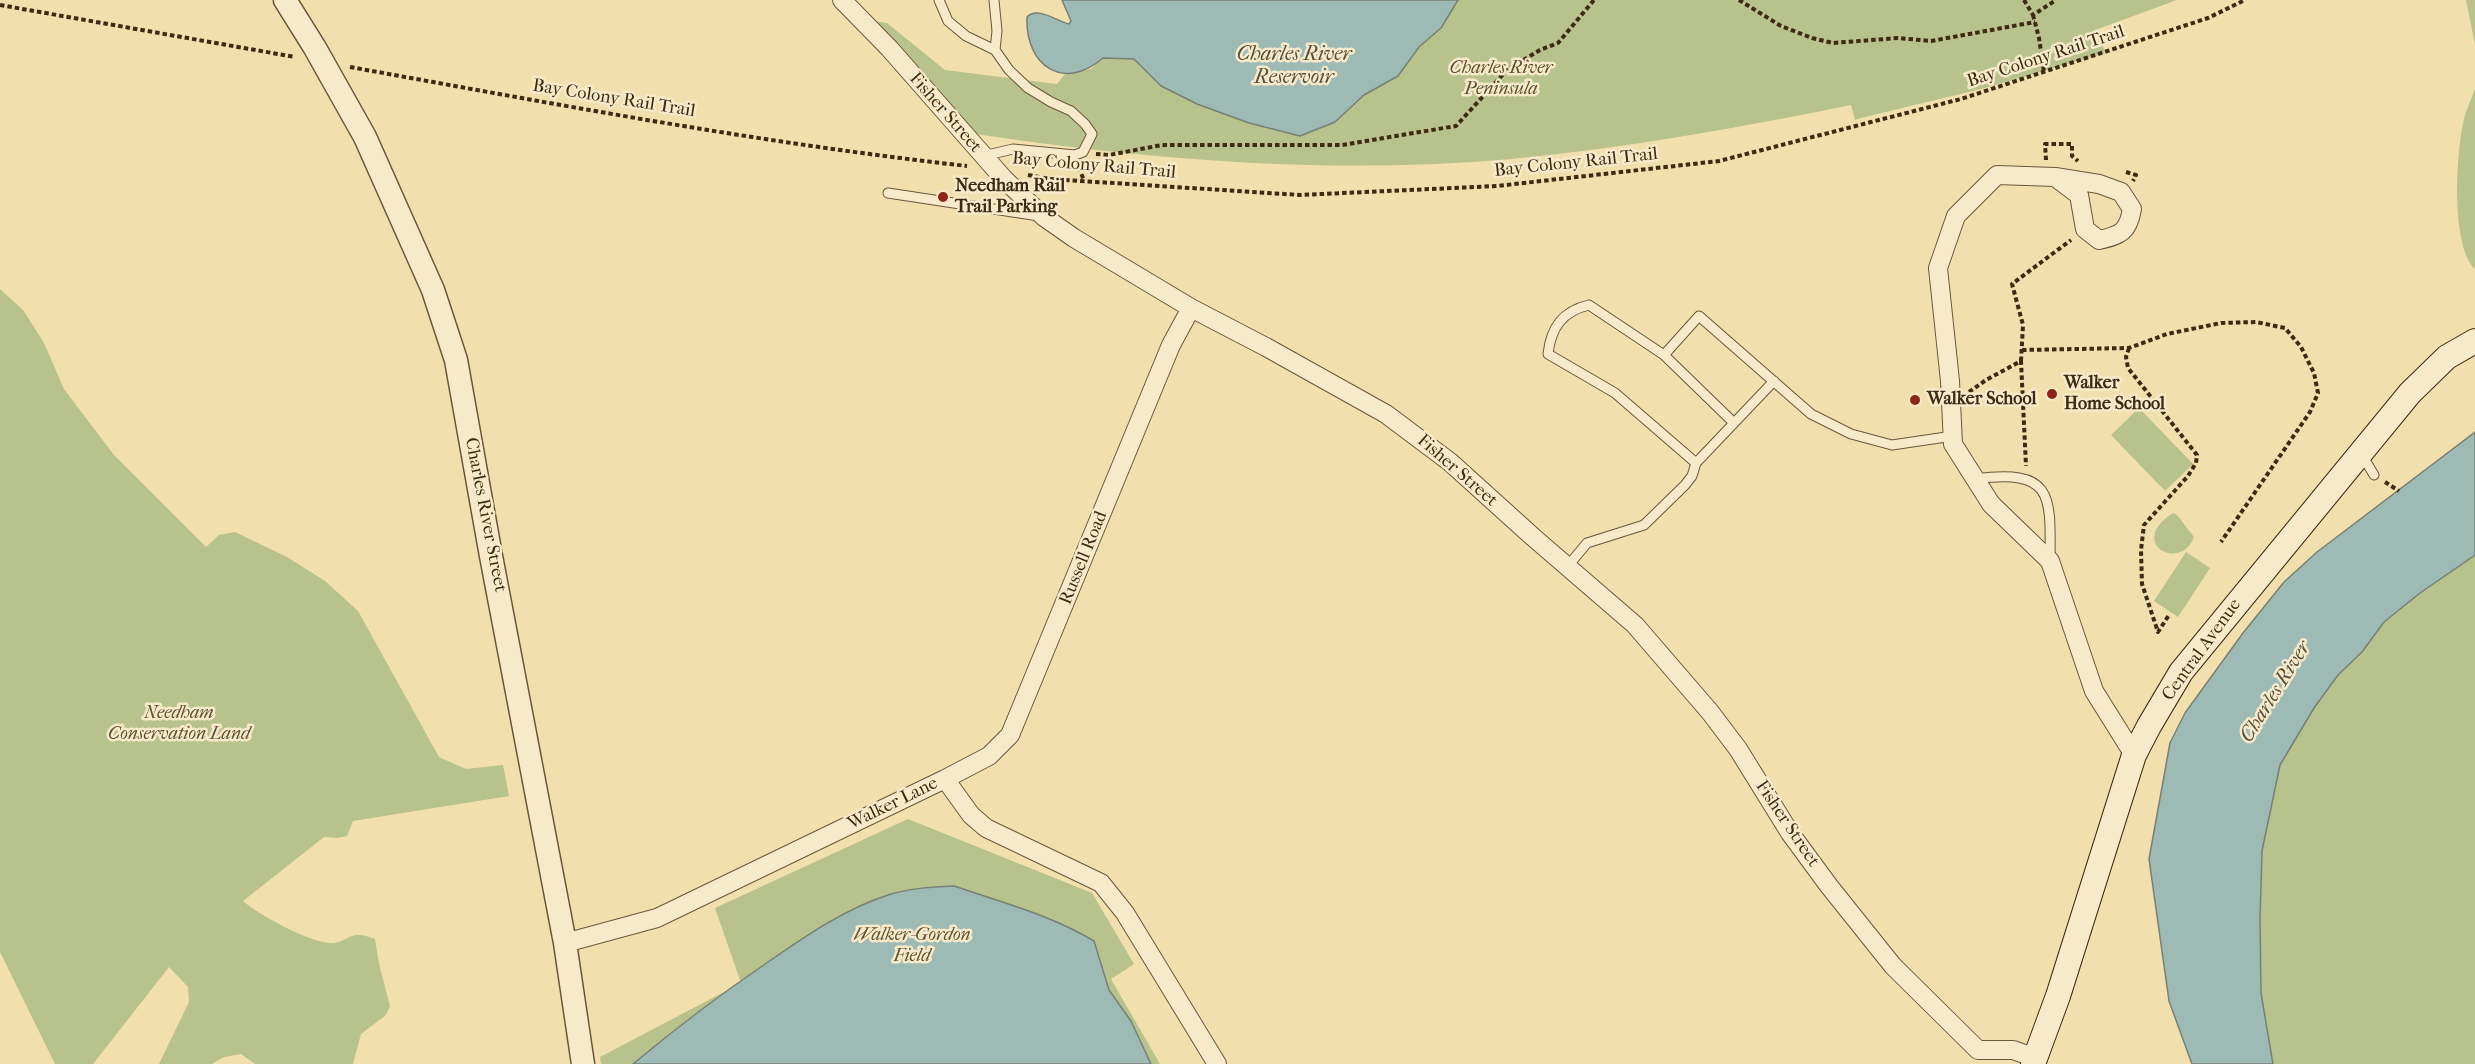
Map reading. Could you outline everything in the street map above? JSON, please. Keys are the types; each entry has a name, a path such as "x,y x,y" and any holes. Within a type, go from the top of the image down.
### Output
{"main road":[{"name":"Central Avenue","path":"2035,1061 2058,996 2134,755 2181,672 2361,453 2425,379 2447,357 2475,341"}],"street":[{"name":"Charles River Street","path":"285,0 324,62 365,137 433,290 456,360 565,943 583,1064"},
{"name":"Fisher Street","path":"842,0 889,48 989,163 1044,217 1074,238 1191,308 1266,346 1386,414 1450,462 1635,625 1679,675 1738,749 1790,833 1893,966 1978,1057 2013,1050 2035,1061"},
{"path":"2055,177 1997,175 1956,216 1938,268 1953,444 1991,504 2050,561 2094,691 2134,755"},
{"name":"Russell Road","path":"945,779 989,756 1010,735 1171,345 1191,308"},
{"name":"Walker Lane","path":"565,943 657,918 945,779 971,814 986,828 1101,883 1125,913 1217,1064"}],"lane":[{"path":"939,0 948,21 966,36 994,50 1009,70 1028,88 1071,111 1092,134 1083,153 1075,155 1013,149 989,163"},
{"path":"994,0 997,31 994,50"},
{"path":"888,194 1044,217"},
{"path":"1696,463 1616,393 1548,354 1549,341 1557,323 1575,308 1589,305 1664,355 1734,423"},
{"path":"1664,355 1699,316 1811,414 1851,434 1892,445 1953,436"},
{"path":"1567,567 1587,543 1644,525 1685,485 1692,476 1696,463 1774,381"},
{"path":"2361,453 2374,475"},
{"path":"1975,479 2003,475 2017,477 2031,482 2042,490 2050,510 2050,561"}],"path":[{"path":"1083,153 1109,155 1162,145 1342,145 1456,126 1507,70 1540,50 1558,43 1594,0"},
{"path":"1739,0 1781,26 1833,43 1898,38 1931,41 2035,22"},
{"path":"2025,0 2035,22 2044,72"},
{"path":"2033,15 2056,0"},
{"name":"Bay Colony Rail Trail","path":"0,5 532,100 880,157 989,163 1050,179 1300,195 1497,186 1719,161 1961,99 2208,18 2245,0"},
{"path":"2022,350 2129,348 2178,332 2221,323 2256,322 2285,328 2301,347 2314,373 2318,393 2310,412 2221,542"},
{"path":"2129,348 2126,357 2128,368 2197,455 2196,463 2188,476 2144,525 2141,550 2142,584 2158,632 2169,615"},
{"path":"1967,394 1986,380 2021,361 2026,471 2017,467"}],"green space":[{"name":"Charles River Peninsula","path":"1458,0 2177,0 2098,29 2105,53 1985,88 1855,120 1851,105 1639,143 1511,159 1443,164 1307,165 1239,162 1104,151 969,133 865,20 887,23 945,70 1057,84 1065,74 1091,69 1103,58 1134,59 1162,86 1249,123 1279,131 1335,122 1364,95 1398,76 1419,47 1441,28"},
{"path":"2466,0 2475,0 2475,44"},
{"path":"2475,89 2475,269 2467,257 2462,240 2457,195 2462,130"},
{"name":"Needham Conservation Land","path":"0,289 23,310 44,343 64,389 114,455 206,547 219,535 235,532 287,557 325,581 358,611 439,757 466,769 503,765 509,796 353,821 347,836 324,837 243,901 285,927 310,938 330,943 354,935 375,939 390,1006 386,1015 361,1034 353,1064 255,1064 241,1054 224,1057 212,1064 159,1064 189,1002 188,987 169,967 93,1064 55,1064 0,952"},
{"path":"2139,408 2193,464 2165,491 2111,435"},
{"path":"2173,513 2194,537 2187,548 2179,553 2161,550 2156,543 2155,534 2160,524"},
{"path":"2186,552 2210,568 2178,617 2154,601"},
{"path":"2475,555 2475,1064 2273,1064 2261,993 2260,919 2262,851 2280,765 2314,708 2338,675 2362,652 2384,622 2420,593"},
{"name":"Walker-Gordon Field","path":"908,819 1092,893 1134,964 1111,979 1160,1064 601,1064 600,1057 741,983 715,908"}],"water":[{"name":"Charles River Reservoir","path":"1062,0 1458,0 1441,28 1419,47 1398,76 1364,95 1335,122 1300,136 1249,123 1197,104 1161,86 1134,59 1103,58 1088,68 1074,73 1061,73 1050,69 1033,49 1028,34 1027,17 1036,13 1042,14 1069,24 1071,21"},
{"name":"Charles River","path":"2475,432 2475,555 2420,593 2384,622 2362,652 2338,675 2314,708 2280,765 2262,851 2260,919 2261,993 2273,1064 2192,1064 2169,1001 2149,859 2170,743 2185,713 2243,633 2284,582 2317,552"},
{"name":"Walker-Gordon Field","path":"954,886 1043,916 1094,941 1109,990 1131,1021 1151,1064 633,1064 733,986 827,923 891,894 922,888"}],"place":[{"name":"Needham Rail Trail Parking","path":"943,197"},
{"name":"Walker Home School","path":"2052,394"},
{"name":"Walker School","path":"1915,400"}]}
